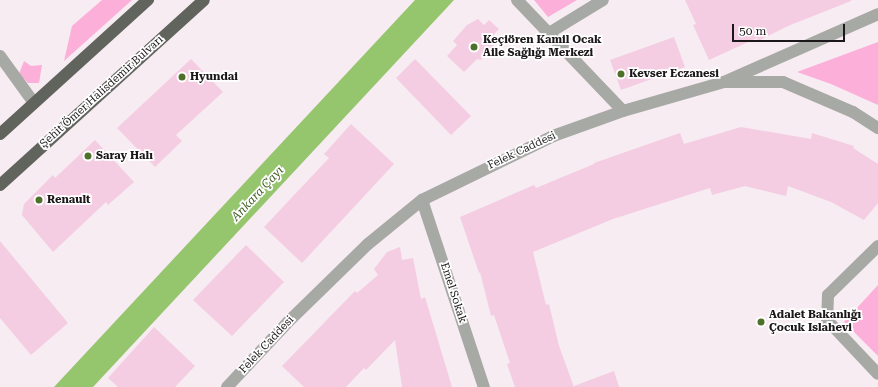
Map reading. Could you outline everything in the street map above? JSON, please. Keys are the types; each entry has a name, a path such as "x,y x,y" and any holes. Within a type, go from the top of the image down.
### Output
{"highway":[{"path":"0,134 148,0"},
{"name":"Şehit Ömer Halisdemir Bulvarı","path":"0,185 204,0"}],"street":[{"path":"517,0 623,111"},
{"path":"549,33 603,0"},
{"name":"Felek Caddesi","path":"227,387 288,322 368,244 422,200 553,136 623,111 724,82 878,14"},
{"path":"0,56 34,103"},
{"path":"724,82 783,82 853,112 878,128"},
{"name":"Emel Sokak","path":"422,200 484,387"},
{"path":"878,246 828,295 827,320 878,374"}],"shaded area":[{"path":"102,0 132,0 64,61 72,26"},
{"path":"534,0 577,0 548,17"},
{"path":"878,42 878,105 831,84 797,72"},
{"path":"24,61 31,66 42,65 39,83 28,83 19,74"},
{"path":"878,285 878,356 844,322"}],"water":[{"name":"Ankara Çayı","path":"415,0 454,0 93,387 54,387"}],"building":[{"path":"685,0 851,1 788,26 758,41 757,38 709,60 693,25 696,24"},
{"name":"Keçiören Kamil Ocak Aile Sağlığı Merkezi","path":"478,19 484,25 489,20 499,29 494,34 498,40 494,44 493,48 481,60 477,59 464,72 447,56 457,45 453,41 467,25"},
{"path":"674,37 685,67 621,90 610,60"},
{"path":"191,59 223,92 176,135 182,141 155,167 117,128"},
{"path":"415,59 471,116 451,135 396,78"},
{"path":"351,124 394,164 302,263 264,227 329,158 324,154"},
{"path":"741,127 811,139 812,133 854,146 853,148 878,164 878,203 864,220 831,202 788,186 786,196 745,186 712,195 710,188 613,219 533,252 546,305 549,304 559,346 574,387 515,387 507,364 510,363 494,315 491,316 480,272 479,273 460,217 534,185 536,188 594,163 680,133 684,144"},
{"path":"95,140 134,182 108,205 106,202 53,252 22,215 24,204 53,175 55,178"},
{"path":"0,241 68,323 31,355 0,318"},
{"path":"246,245 284,282 232,336 193,300"},
{"path":"400,247 402,260 413,258 421,299 425,297 452,387 402,387 395,340 366,370 364,368 346,387 304,387 282,366 355,291 357,293 378,275 374,269 387,252"},
{"path":"154,327 195,366 175,387 118,387 108,378"},
{"path":"614,371 619,387 574,387 574,386"}],"place":[{"name":"Keçiören Kamil Ocak Aile Sağlığı Merkezi","path":"474,47"},
{"name":"Kevser Eczanesi","path":"621,74"},
{"name":"Hyundai","path":"182,77"},
{"name":"Saray Halı","path":"88,156"},
{"name":"Renault","path":"39,200"},
{"name":"Adalet Bakanlığı Çocuk Islahevi","path":"761,322"}]}
